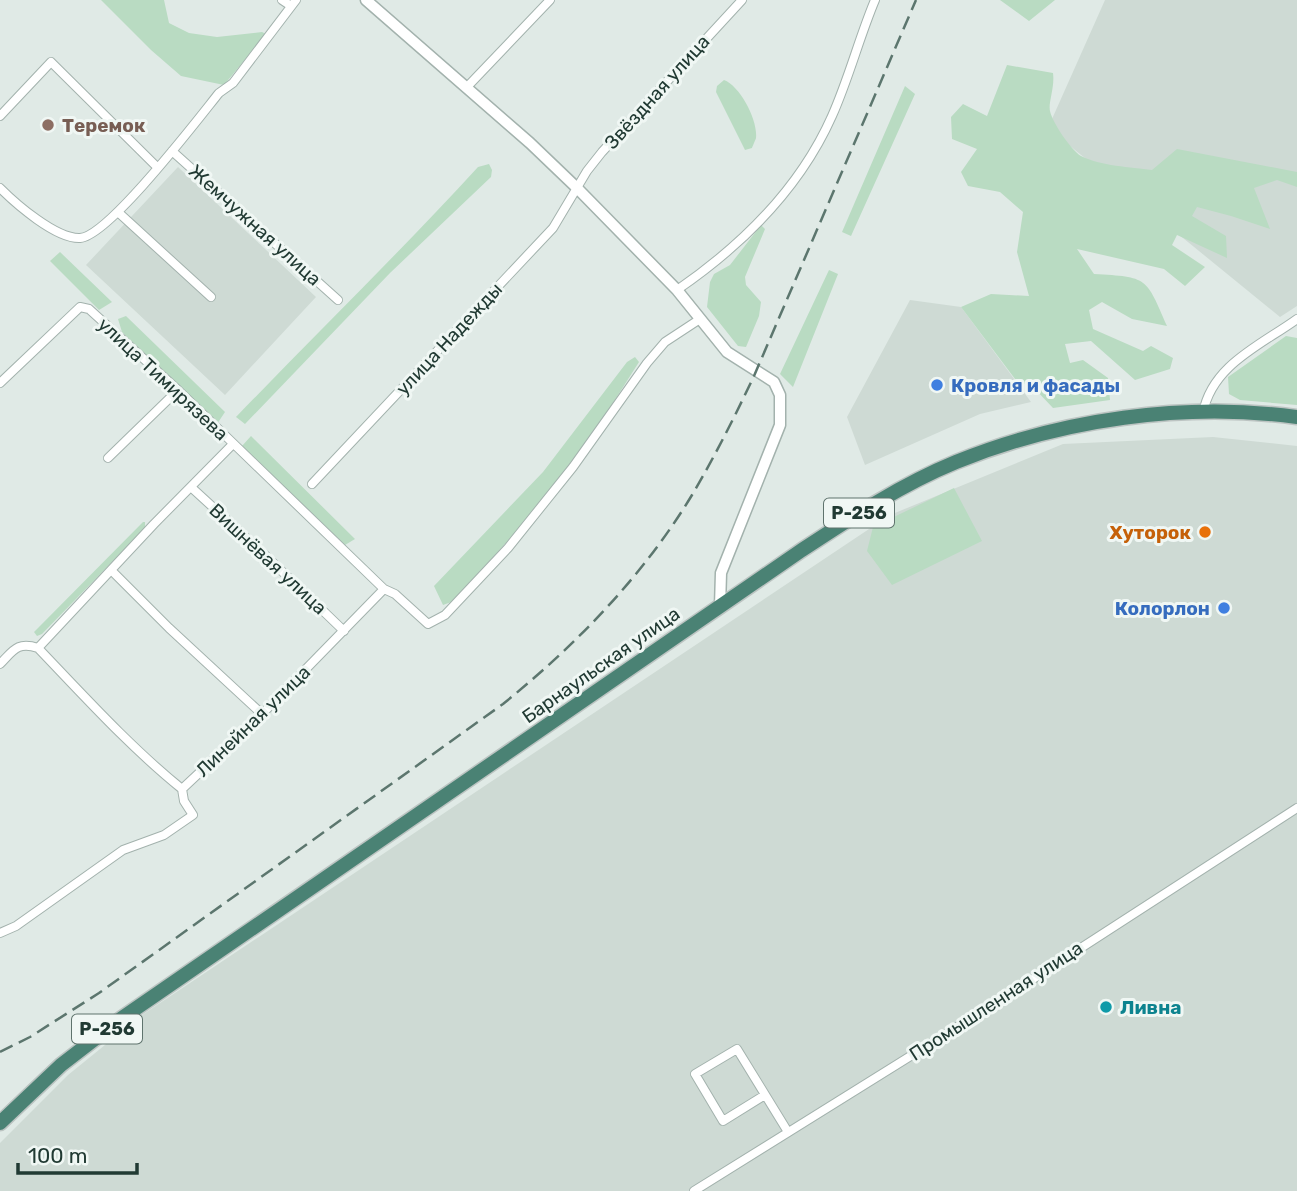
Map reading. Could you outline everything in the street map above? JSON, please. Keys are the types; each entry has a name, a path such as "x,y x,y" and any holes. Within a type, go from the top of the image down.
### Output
{"highway":[{"name":"Барнаульская улица","path":"0,1123 61,1065 122,1018 799,552 883,498 955,462 1011,443 1080,426 1140,417 1203,412 1297,417"}],"street":[{"path":"0,188 15,203 42,222 70,236 81,238 94,233 119,213 219,93 233,83 294,3 282,0"},
{"path":"467,88 550,0"},
{"name":"Звёздная улица","path":"577,188 602,152 742,0"},
{"path":"677,290 715,264 788,189 832,116 875,0"},
{"path":"374,2 577,188 677,290 727,352 774,382 780,395 780,425 721,573 720,606"},
{"name":"Жемчужная улица","path":"0,116 51,62 158,167"},
{"name":"Жемчужная улица","path":"172,151 338,300"},
{"name":"улица Надежды","path":"313,485 553,228 577,188"},
{"path":"119,213 211,297"},
{"name":"улица Тимирязева","path":"0,383 80,307 84,307 178,390 384,589 395,594 428,624 445,615 508,548 573,467 665,342 700,319"},
{"path":"1203,412 1206,397 1235,361 1297,319"},
{"path":"108,458 178,390"},
{"path":"38,648 233,444"},
{"name":"Вишнёвая улица","path":"192,488 344,631"},
{"path":"112,571 262,714"},
{"name":"Линейная улица","path":"0,933 16,926 123,850 164,835 193,815 184,801 182,789 262,714 384,589"},
{"path":"0,664 19,646 38,648 101,714 182,789"},
{"name":"Промышленная улица","path":"694,1191 1002,999 1297,808"},
{"path":"765,1095 723,1121 695,1074 737,1049 788,1132"}],"shaded area":[{"path":"1105,0 1297,0 1297,306 1280,317 1048,128"},
{"path":"178,167 316,297 225,395 86,265"},
{"path":"910,300 961,307 1031,402 980,414 865,465 847,417"},
{"path":"1213,437 1297,446 1297,1191 0,1191 0,1143 68,1075 142,1015 890,515 1063,444"}],"green space":[{"path":"101,0 164,0 169,23 189,33 217,37 262,32 266,34 224,85 181,76"},
{"path":"1000,0 1055,0 1029,21"},
{"path":"1007,65 1053,73 1051,116 1072,148 1089,159 1152,170 1177,149 1297,172 1297,187 1277,180 1254,188 1270,229 1197,207 1192,216 1226,236 1227,258 1177,235 1172,245 1205,267 1185,286 1164,269 1077,249 1094,274 1125,276 1143,283 1149,289 1167,326 1132,319 1102,302 1089,310 1093,329 1143,351 1151,346 1173,358 1170,369 1135,380 1091,341 1065,344 1070,363 1083,360 1108,378 1110,400 1053,408 1035,389 1015,379 961,307 991,294 1029,296 1017,252 1023,212 1000,192 968,186 961,172 977,149 952,139 951,117 963,104 987,116"},
{"path":"724,80 742,96 751,113 756,131 752,148 745,150 716,92 717,86"},
{"path":"905,86 915,94 851,236 842,232"},
{"path":"489,164 491,177 390,273 245,424 236,417 478,167"},
{"path":"761,225 765,229 745,277 746,285 761,302 759,316 746,347 738,346 707,307 710,282 714,274 730,265"},
{"path":"60,252 112,302 99,310 50,261"},
{"path":"829,270 838,274 793,387 780,374"},
{"path":"126,316 225,412 217,424 122,332 118,319"},
{"path":"1286,336 1297,338 1297,405 1240,400 1229,394 1228,377"},
{"path":"635,357 639,362 569,472 454,601 443,605 434,586 543,472 627,362"},
{"path":"251,436 355,539 345,545 242,446"},
{"path":"954,488 982,541 892,585 867,551 873,527"},
{"path":"143,522 145,528 42,634 37,636 34,632"}],"railway":[{"path":"0,1052 30,1037 99,993 503,704 582,633 630,581 673,525 692,495 740,406 916,0"}],"place":[{"name":"Теремок","path":"48,125"},
{"name":"Кровля и фасады","path":"937,385"},
{"name":"Хуторок","path":"1205,532"},
{"name":"Колорлон","path":"1224,608"},
{"name":"Ливна","path":"1106,1007"}]}
